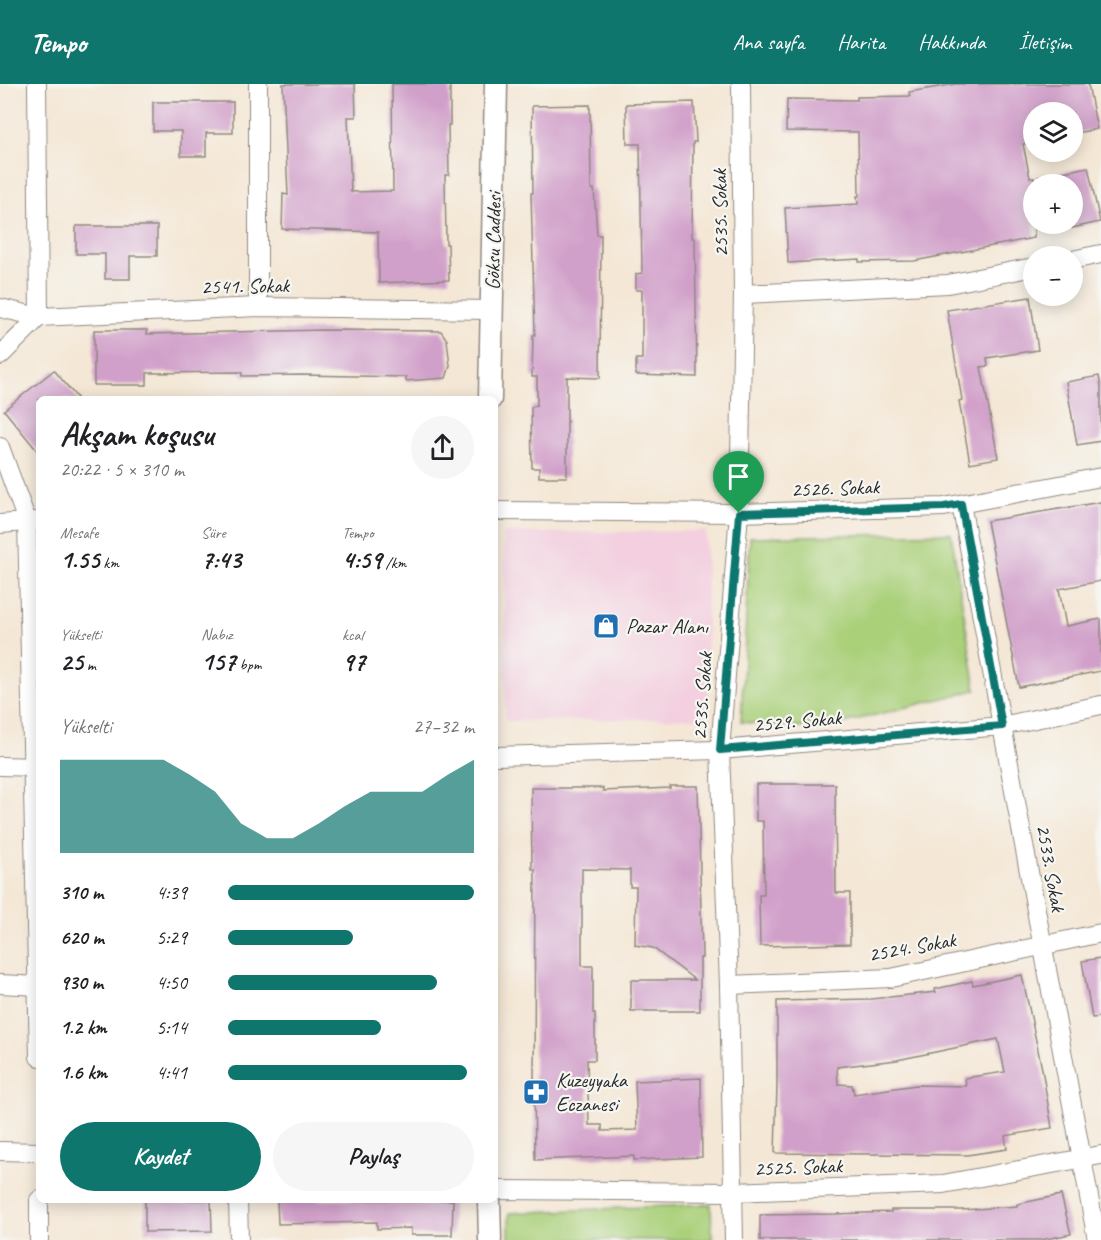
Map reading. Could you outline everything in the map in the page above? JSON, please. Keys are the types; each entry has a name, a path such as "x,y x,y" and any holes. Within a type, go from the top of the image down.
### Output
{"street":[{"path":"0,357 39,317 37,84"},
{"path":"258,84 258,307"},
{"name":"Göksu Caddesi","path":"490,396 496,84"},
{"name":"2535. Sokak","path":"734,1240 729,985 720,750 739,513 743,294 741,84"},
{"path":"1083,258 1101,254"},
{"path":"743,294 948,284 1023,269"},
{"name":"2541. Sokak","path":"0,308 39,317 258,307 492,310"},
{"path":"0,447 33,521 36,822"},
{"name":"2526. Sokak","path":"498,510 739,513 944,507 1101,477"},
{"name":"2533. Sokak","path":"961,504 1097,1240"},
{"path":"0,524 33,521"},
{"name":"2529. Sokak","path":"498,756 720,750 1002,726 1101,705"},
{"path":"0,766 35,767"},
{"name":"2524. Sokak","path":"729,985 891,978 1101,933"},
{"path":"0,984 36,986"},
{"path":"0,1150 36,1152"},
{"name":"2525. Sokak","path":"498,1190 732,1192 943,1184 1101,1155"},
{"path":"39,1203 39,1240"},
{"path":"238,1203 239,1240"},
{"path":"489,1203 490,1240"}],"shaded area":[{"name":"Pazar Alanı","path":"706,531 708,718 506,721 504,533"}],"green space":[{"path":"951,533 976,690 819,729 741,722 750,537"},
{"path":"711,1204 712,1240 509,1240 509,1213"}],"building":[{"path":"283,84 355,84 356,117 348,117 351,192 393,191 392,84 450,84 449,175 445,175 449,280 379,283 378,232 282,229 283,194 288,195"},
{"path":"956,84 1088,84 1097,129 1083,132 1083,102 1023,102 1023,162 1027,162 1029,174 1023,174 1023,234 1034,234 1034,238 914,261 859,262 859,259 788,263 785,208 858,204 857,196 859,196 858,132 786,131 787,99 857,100 857,97 910,96 909,92"},
{"path":"153,102 233,102 233,133 206,133 206,156 181,156 181,131 153,131"},
{"path":"694,102 696,142 693,142 692,238 695,238 697,377 636,375 636,359 642,359 642,290 636,290 636,274 642,273 640,144 627,144 626,104"},
{"path":"590,105 591,189 594,189 597,235 601,235 600,378 567,377 567,477 539,477 539,468 532,468 531,407 537,405 537,377 532,377 533,335 535,335 531,193 533,193 532,106"},
{"path":"1088,167 1100,222 1083,226 1083,174 1053,174"},
{"path":"76,226 157,226 157,256 130,256 130,279 105,279 105,254 76,254"},
{"path":"1023,298 1023,306 1031,306 1038,350 987,358 988,366 981,367 998,458 970,463 947,310"},
{"path":"94,330 147,330 147,334 322,330 441,331 447,340 450,366 446,378 406,381 406,377 242,376 242,372 147,373 147,385 94,385"},
{"path":"54,370 76,396 36,396 36,449 4,410"},
{"path":"1099,376 1101,441 1077,445 1066,382"},
{"path":"1101,502 1101,581 1059,589 1066,626 1101,619 1101,671 1019,687 987,521"},
{"path":"756,784 835,784 836,893 850,893 850,944 760,946 759,895 764,895 763,821 756,821"},
{"path":"670,786 698,786 702,958 700,958 700,1011 631,1011 631,980 695,980 653,948 635,945 636,887 630,887 630,870 582,869 582,966 593,966 593,1013 595,1013 595,1060 587,1060 589,1125 602,1125 602,1131 637,1130 635,1081 701,1078 702,1157 634,1160 634,1156 535,1160 535,869 532,869 531,788 603,788 603,791 670,788"},
{"path":"1101,958 1101,1017 1092,1018 1082,961"},
{"path":"1022,975 1052,1128 1005,1136 1007,1149 967,1155 775,1153 777,1001 871,999 936,992 935,989 972,981 973,985","holes":["998,1039 1005,1072 965,1078 966,1086 916,1085 854,1094 852,1085 838,1084 837,1067 897,1060"]},
{"path":"1061,1195 1071,1234 1041,1240 760,1240 760,1215 962,1210 1017,1206 1017,1204"},
{"path":"145,1203 211,1203 212,1231 145,1232"},
{"path":"277,1203 453,1203 452,1235 411,1235 411,1228 377,1229 377,1222 278,1224"}],"place":[{"name":"Pazar Alanı","path":"606,626"},
{"name":"Kuzeyyaka Eczanesi","path":"536,1092"}],"route":[{"path":"961,504 1002,726 720,750 739,513 944,507 961,504"}]}
